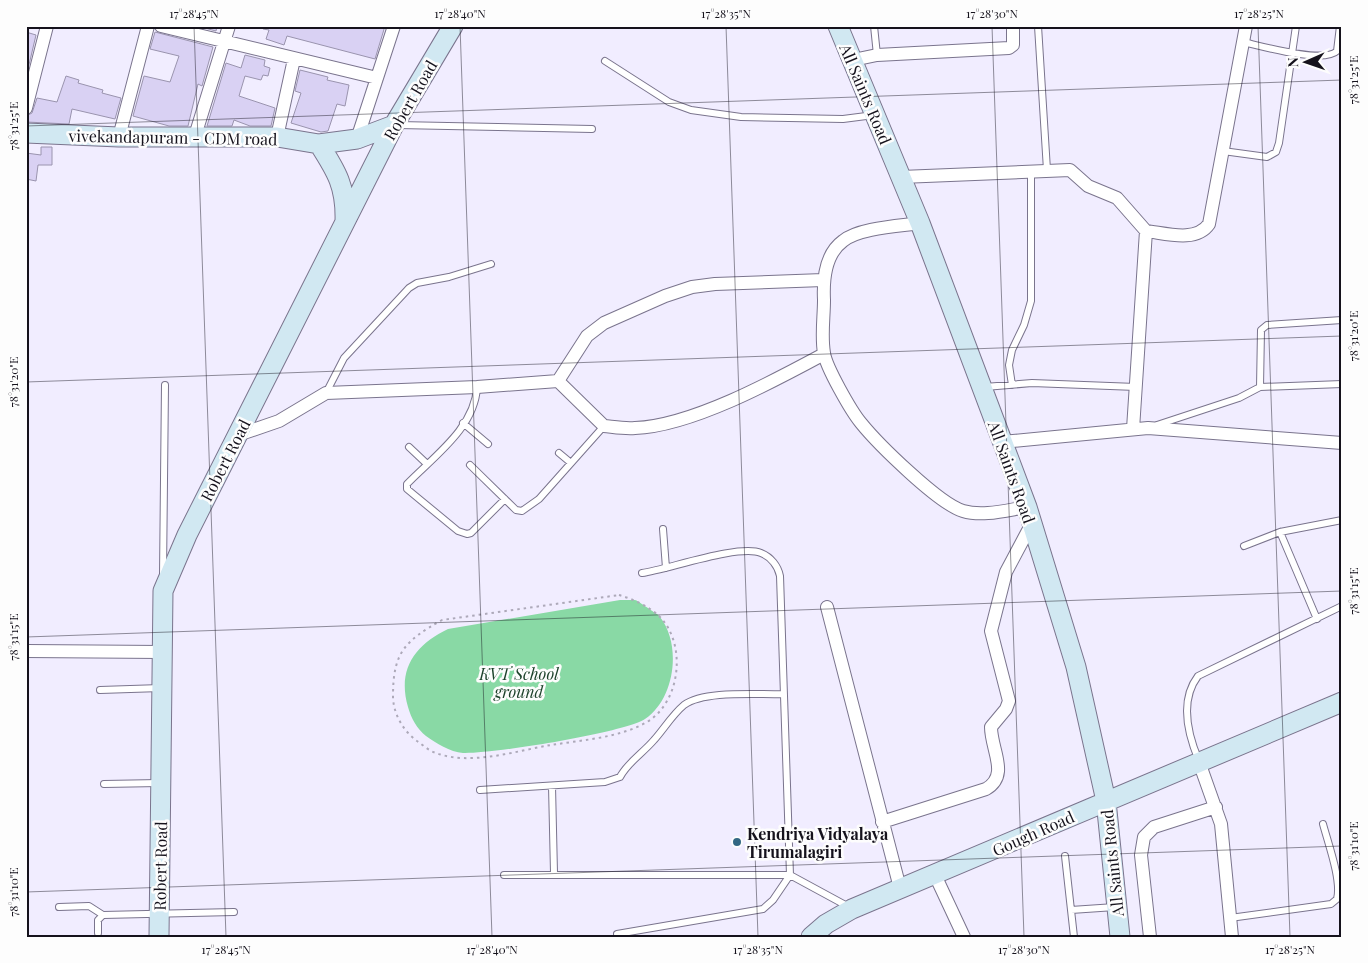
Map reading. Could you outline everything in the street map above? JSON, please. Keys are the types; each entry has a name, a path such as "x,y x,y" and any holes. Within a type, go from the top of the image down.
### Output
{"street":[{"path":"26,108 32,58 46,26"},
{"path":"119,138 148,26"},
{"path":"161,26 225,43 377,78"},
{"path":"194,138 229,26"},
{"path":"357,139 394,26"},
{"name":"Robert Road","path":"159,937 163,591 187,535 394,126 454,26"},
{"name":"All Saints Road","path":"838,26 920,223 1027,507 1076,667 1106,801 1120,937"},
{"path":"853,60 877,54 1009,48 1013,45 1013,26"},
{"path":"901,177 1070,170 1088,186 1117,198 1146,231 1184,235 1204,231 1209,224 1246,26"},
{"path":"277,138 294,59"},
{"name":"vivekandapuram - CDM road","path":"26,133 119,138 277,138 319,144 357,139 394,126"},
{"path":"319,144 339,176 346,200 345,224"},
{"path":"920,223 872,230 843,240 833,252 823,280 824,354 849,404 861,423 920,480 945,500 962,511 976,514 1027,507"},
{"path":"1133,429 1146,231"},
{"path":"558,381 587,336 604,323 665,296 692,287 715,284 823,280"},
{"path":"238,435 280,421 326,393 477,387 558,381 604,426 635,428 670,422 698,414 763,387 824,354"},
{"path":"1002,442 1148,428 1342,443"},
{"path":"882,822 986,789 995,783 998,778 999,769 991,741 991,726 1006,709 1009,701 991,631 1006,572 1032,525"},
{"path":"827,607 900,888"},
{"path":"26,651 162,652"},
{"name":"Gough Road","path":"810,937 826,930 852,909 1022,839 1106,801 1342,702"},
{"path":"1199,762 1221,824 1232,937"},
{"path":"1150,937 1142,855 1144,837 1154,828 1216,807"},
{"path":"935,875 964,937"}],"lane":[{"path":"874,26 877,54"},
{"path":"1038,26 1047,170"},
{"path":"1223,151 1267,157 1276,152 1280,143 1296,26"},
{"path":"1243,42 1320,56 1334,54 1337,51 1340,26"},
{"path":"605,60 669,102 691,110 741,117 842,119 875,115"},
{"path":"394,126 592,129"},
{"path":"1012,385 1009,365 1012,350 1024,325 1031,302 1031,171"},
{"path":"326,393 344,358 408,288 417,283 491,264"},
{"path":"1260,387 1261,330 1267,325 1342,320"},
{"path":"982,388 1068,383 1136,387"},
{"path":"1148,428 1239,398 1260,387 1342,384"},
{"path":"163,591 165,385"},
{"path":"477,387 475,406 464,423 407,484 408,492 462,533 471,533 505,499"},
{"path":"464,423 488,444"},
{"path":"470,465 516,510 522,511 528,509 604,426"},
{"path":"409,448 427,464"},
{"path":"559,453 571,463"},
{"path":"1244,546 1280,532 1342,520"},
{"path":"663,529 666,568"},
{"path":"1280,532 1317,619"},
{"path":"618,934 763,909 773,900 790,875 780,576 774,562 762,553 740,551 642,573"},
{"path":"1199,762 1189,737 1187,722 1190,691 1198,676 1342,606"},
{"path":"100,690 162,688"},
{"path":"480,790 605,782 620,777 626,766 655,740 666,724 685,705 699,699 720,696 784,694"},
{"path":"104,784 161,783"},
{"path":"552,786 554,873"},
{"path":"1230,918 1330,904 1337,899 1338,887 1323,824"},
{"path":"1065,856 1074,937"},
{"path":"504,875 554,873 790,875 852,909"},
{"path":"59,907 89,906 103,915 234,912"},
{"path":"1071,910 1116,907"},
{"path":"98,934 98,920 103,915"}],"path":[{"path":"620,595 636,600 660,616 674,637 677,663 674,688 662,709 647,722 603,737 460,758 434,753 406,734 393,705 393,677 402,649 416,634 442,620 620,595"}],"green space":[{"name":"KVT School ground","path":"620,600 635,600 657,614 667,629 671,642 673,656 669,685 663,699 645,719 632,725 557,742 463,753 448,749 434,741 423,733 415,723 409,711 405,693 407,670 418,651 436,635 448,629"}],"building":[{"path":"197,26 217,26 216,31"},
{"path":"264,26 385,26 375,59 287,36 284,45 266,39 269,30 263,29"},
{"path":"26,32 36,35 28,69 26,69"},
{"path":"155,32 213,47 202,86 198,84 188,126 169,126 133,116 144,76 170,82 179,56 150,49"},
{"path":"245,55 265,60 264,66 270,68 268,76 263,75 261,80 245,76 239,96 275,108 271,126 250,126 234,120 232,126 207,126 226,63 241,68"},
{"path":"300,70 328,77 327,80 349,85 345,106 337,104 328,131 321,132 291,123 301,93 295,91"},
{"path":"66,76 79,80 78,83 103,90 102,93 121,98 115,119 72,109 69,124 26,122 26,116 32,113 37,98 57,102"},
{"path":"41,147 52,147 52,165 38,165 36,181 26,179 26,153 41,155"}],"place":[{"name":"Kendriya Vidyalaya Tirumalagiri","path":"737,842"}]}
